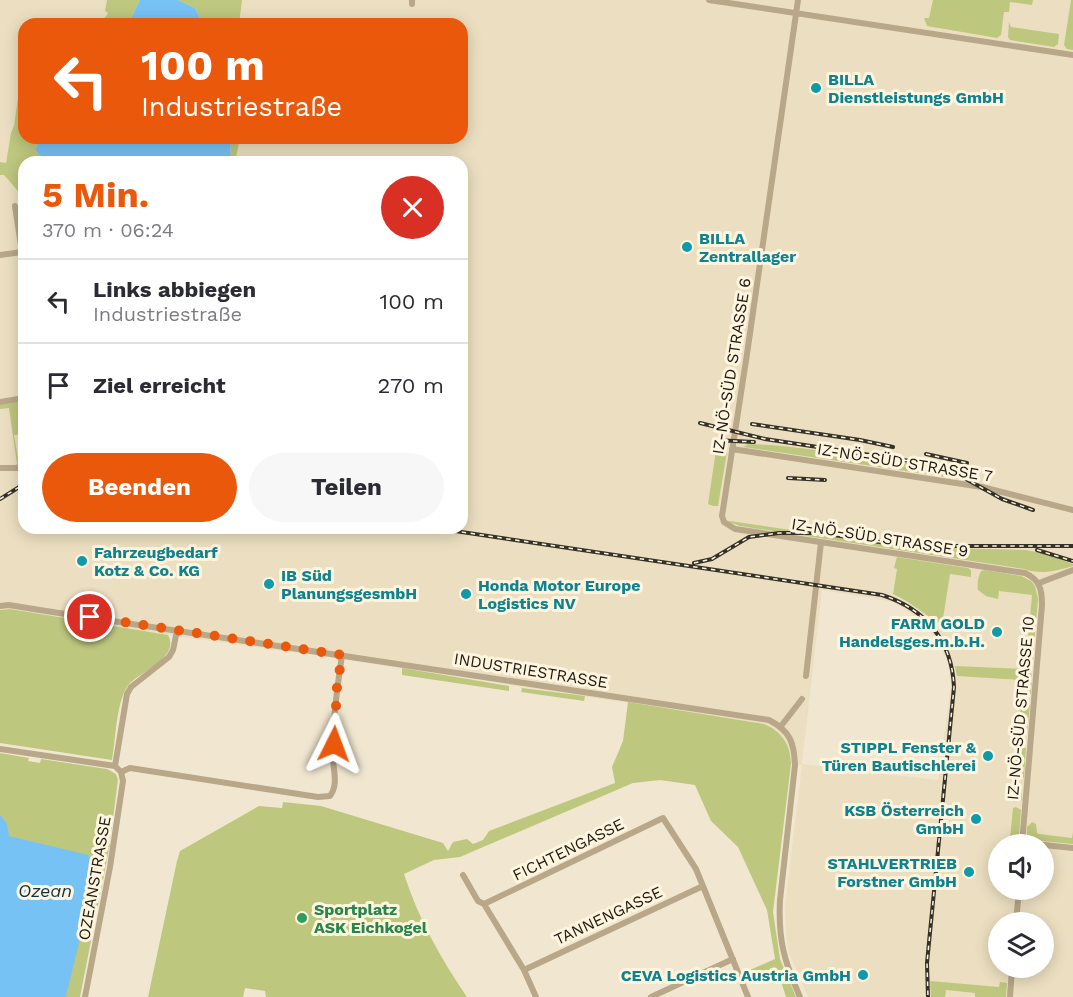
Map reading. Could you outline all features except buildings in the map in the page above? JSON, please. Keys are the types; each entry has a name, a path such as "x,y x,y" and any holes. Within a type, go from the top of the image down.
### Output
{"street":[{"path":"709,0 1073,55"},
{"name":"IZ-NÖ-SÜD STRASSE 6","path":"724,522 722,516 798,0"},
{"path":"15,206 18,226"},
{"path":"0,255 18,253"},
{"path":"0,402 18,399"},
{"name":"IZ-NÖ-SÜD STRASSE 7","path":"732,449 982,487 1073,510"},
{"path":"0,468 18,468"},
{"name":"IZ-NÖ-SÜD STRASSE 9","path":"724,522 735,529 1025,573 1034,577 1039,583"},
{"path":"806,676 821,542"},
{"path":"1039,583 1073,570"},
{"name":"IZ-NÖ-SÜD STRASSE 10","path":"1023,834 1042,605 1039,583"},
{"name":"INDUSTRIESTRASSE","path":"0,606 9,605 714,711 769,720 781,726"},
{"path":"115,766 127,694 131,687 169,657 177,631"},
{"path":"0,749 115,766 121,772 130,768 318,797 330,796 335,789 334,723 342,655"},
{"path":"800,997 784,960 779,922 795,765 795,750 790,736 781,726 802,699"},
{"name":"OZEANSTRASSE","path":"85,997 110,867 123,781 121,772"},
{"name":"FICHTENGASSE","path":"484,904 663,818 696,869 703,886"},
{"path":"1054,846 1073,848"},
{"path":"464,875 478,901 484,904 524,970 536,997"},
{"path":"703,886 748,997"},
{"name":"TANNENGASSE","path":"524,970 703,886"},
{"path":"651,997 733,959"},
{"path":"1010,997 1011,978"}],"shaded area":[{"path":"0,0 1073,0 1073,997 808,997 789,953 785,905 802,765 791,764 791,754 783,737 764,724 168,635 10,609 0,610","holes":["822,590 894,602 923,622 938,641 948,663 951,685 938,780 802,764"]}],"green space":[{"path":"107,0 140,0 131,18 105,18 108,13 105,11"},
{"path":"178,0 242,0 240,18 200,18 195,8"},
{"path":"933,0 1033,0 1032,5 1010,2 1009,12 1004,12 1001,35 997,38 927,26 924,18 929,18"},
{"path":"1071,0 1073,0 1073,50 1067,49 1064,45"},
{"path":"1009,22 1011,27 1059,34 1058,44 1054,47 1010,40 1008,37"},
{"path":"18,98 18,144 38,144 35,150 41,156 18,156 18,191 4,175 0,175 0,162 6,163"},
{"path":"231,144 239,144 236,156 230,156"},
{"path":"18,402 18,435 14,435 18,466 14,466 17,464 9,408 0,409 0,405"},
{"path":"748,444 800,448 893,461 920,466 960,479 743,447"},
{"path":"716,450 727,452 718,506 713,506 708,504"},
{"path":"730,521 905,547 1026,550 1042,553 1073,564 1073,566 1054,571 1037,572 740,526"},
{"path":"897,557 971,570 971,577 950,574 942,625 893,594 897,569 894,568"},
{"path":"981,571 1021,576 1035,586 1038,599 1033,658 1026,662 1032,595 999,591 998,599 986,596 978,590 978,578"},
{"path":"10,609 168,635 169,650 164,657 130,683 125,690 119,708 112,760 0,743 0,610"},
{"path":"955,666 1026,669 1032,675 1031,694 1021,694 1022,680 957,676"},
{"path":"402,668 509,686 509,691 402,675"},
{"path":"522,688 585,696 584,701 521,692"},
{"path":"628,702 764,724 780,734 787,744 791,764 773,912 780,959 796,997 786,997 778,972 745,983 741,974 775,959 767,910 738,847 711,821 695,785 660,780 633,783 460,857 434,860 404,874 431,938 467,997 266,997 265,991 245,988 243,997 148,997 180,851 259,806 282,808 283,802 321,806 443,843 448,851 453,842 467,839 473,844 483,840 489,831 615,783 612,767 623,741"},
{"path":"1021,702 1030,705 1027,732 1018,731"},
{"path":"1017,748 1026,748 1024,778 1015,777"},
{"path":"0,753 29,758 28,761 40,763 41,759 107,769 116,774 118,780 111,833 107,843 110,844 80,997 0,997"},
{"path":"1013,785 1022,786 1022,800 1019,802 1013,802"},
{"path":"1013,808 1021,810 1019,834 1010,834"},
{"path":"1032,822 1036,824 1039,834 1027,834 1027,827"},
{"path":"1073,832 1073,844 1054,842 1054,836 1072,838"},
{"path":"930,981 999,987 1000,982 1007,983 1006,997 975,997 975,993 946,990 945,997 931,997"}],"water":[{"path":"140,0 178,0 195,8 200,18 131,18"},
{"path":"38,144 231,144 230,156 41,156 35,150"},
{"name":"Ozean","path":"0,815 7,824 9,836 88,855 94,869 93,885 64,997 0,997"}],"railway":[{"path":"700,423 765,439 923,463 957,474 1002,499 1033,510"},
{"path":"752,424 893,447"},
{"path":"715,440 754,442"},
{"path":"926,454 967,463"},
{"path":"788,478 825,480"},
{"path":"0,499 18,488"},
{"path":"468,533 882,595 897,601 923,618 942,641 952,670 954,687 927,963 928,997"},
{"path":"694,563 712,559 749,537 779,533 821,533 906,546 1073,546"},
{"path":"1037,550 1073,561"}],"place":[{"name":"BILLA Dienstleistungs GmbH","path":"816,88"},
{"name":"BILLA Zentrallager","path":"687,247"},
{"name":"Fahrzeugbedarf Kotz & Co. KG","path":"82,561"},
{"name":"IB Süd PlanungsgesmbH","path":"269,584"},
{"name":"Honda Motor Europe Logistics NV","path":"466,594"},
{"name":"FARM GOLD Handelsges.m.b.H.","path":"997,632"},
{"name":"STIPPL Fenster & Türen Bautischlerei","path":"988,756"},
{"name":"KSB Österreich GmbH","path":"976,819"},
{"name":"STAHLVERTRIEB Forstner GmbH","path":"969,872"},
{"name":"Sportplatz ASK Eichkogel","path":"302,918"},
{"name":"CEVA Logistics Austria GmbH","path":"863,975"}],"route":[{"path":"90,617 342,655 337,687 334,744"}]}
